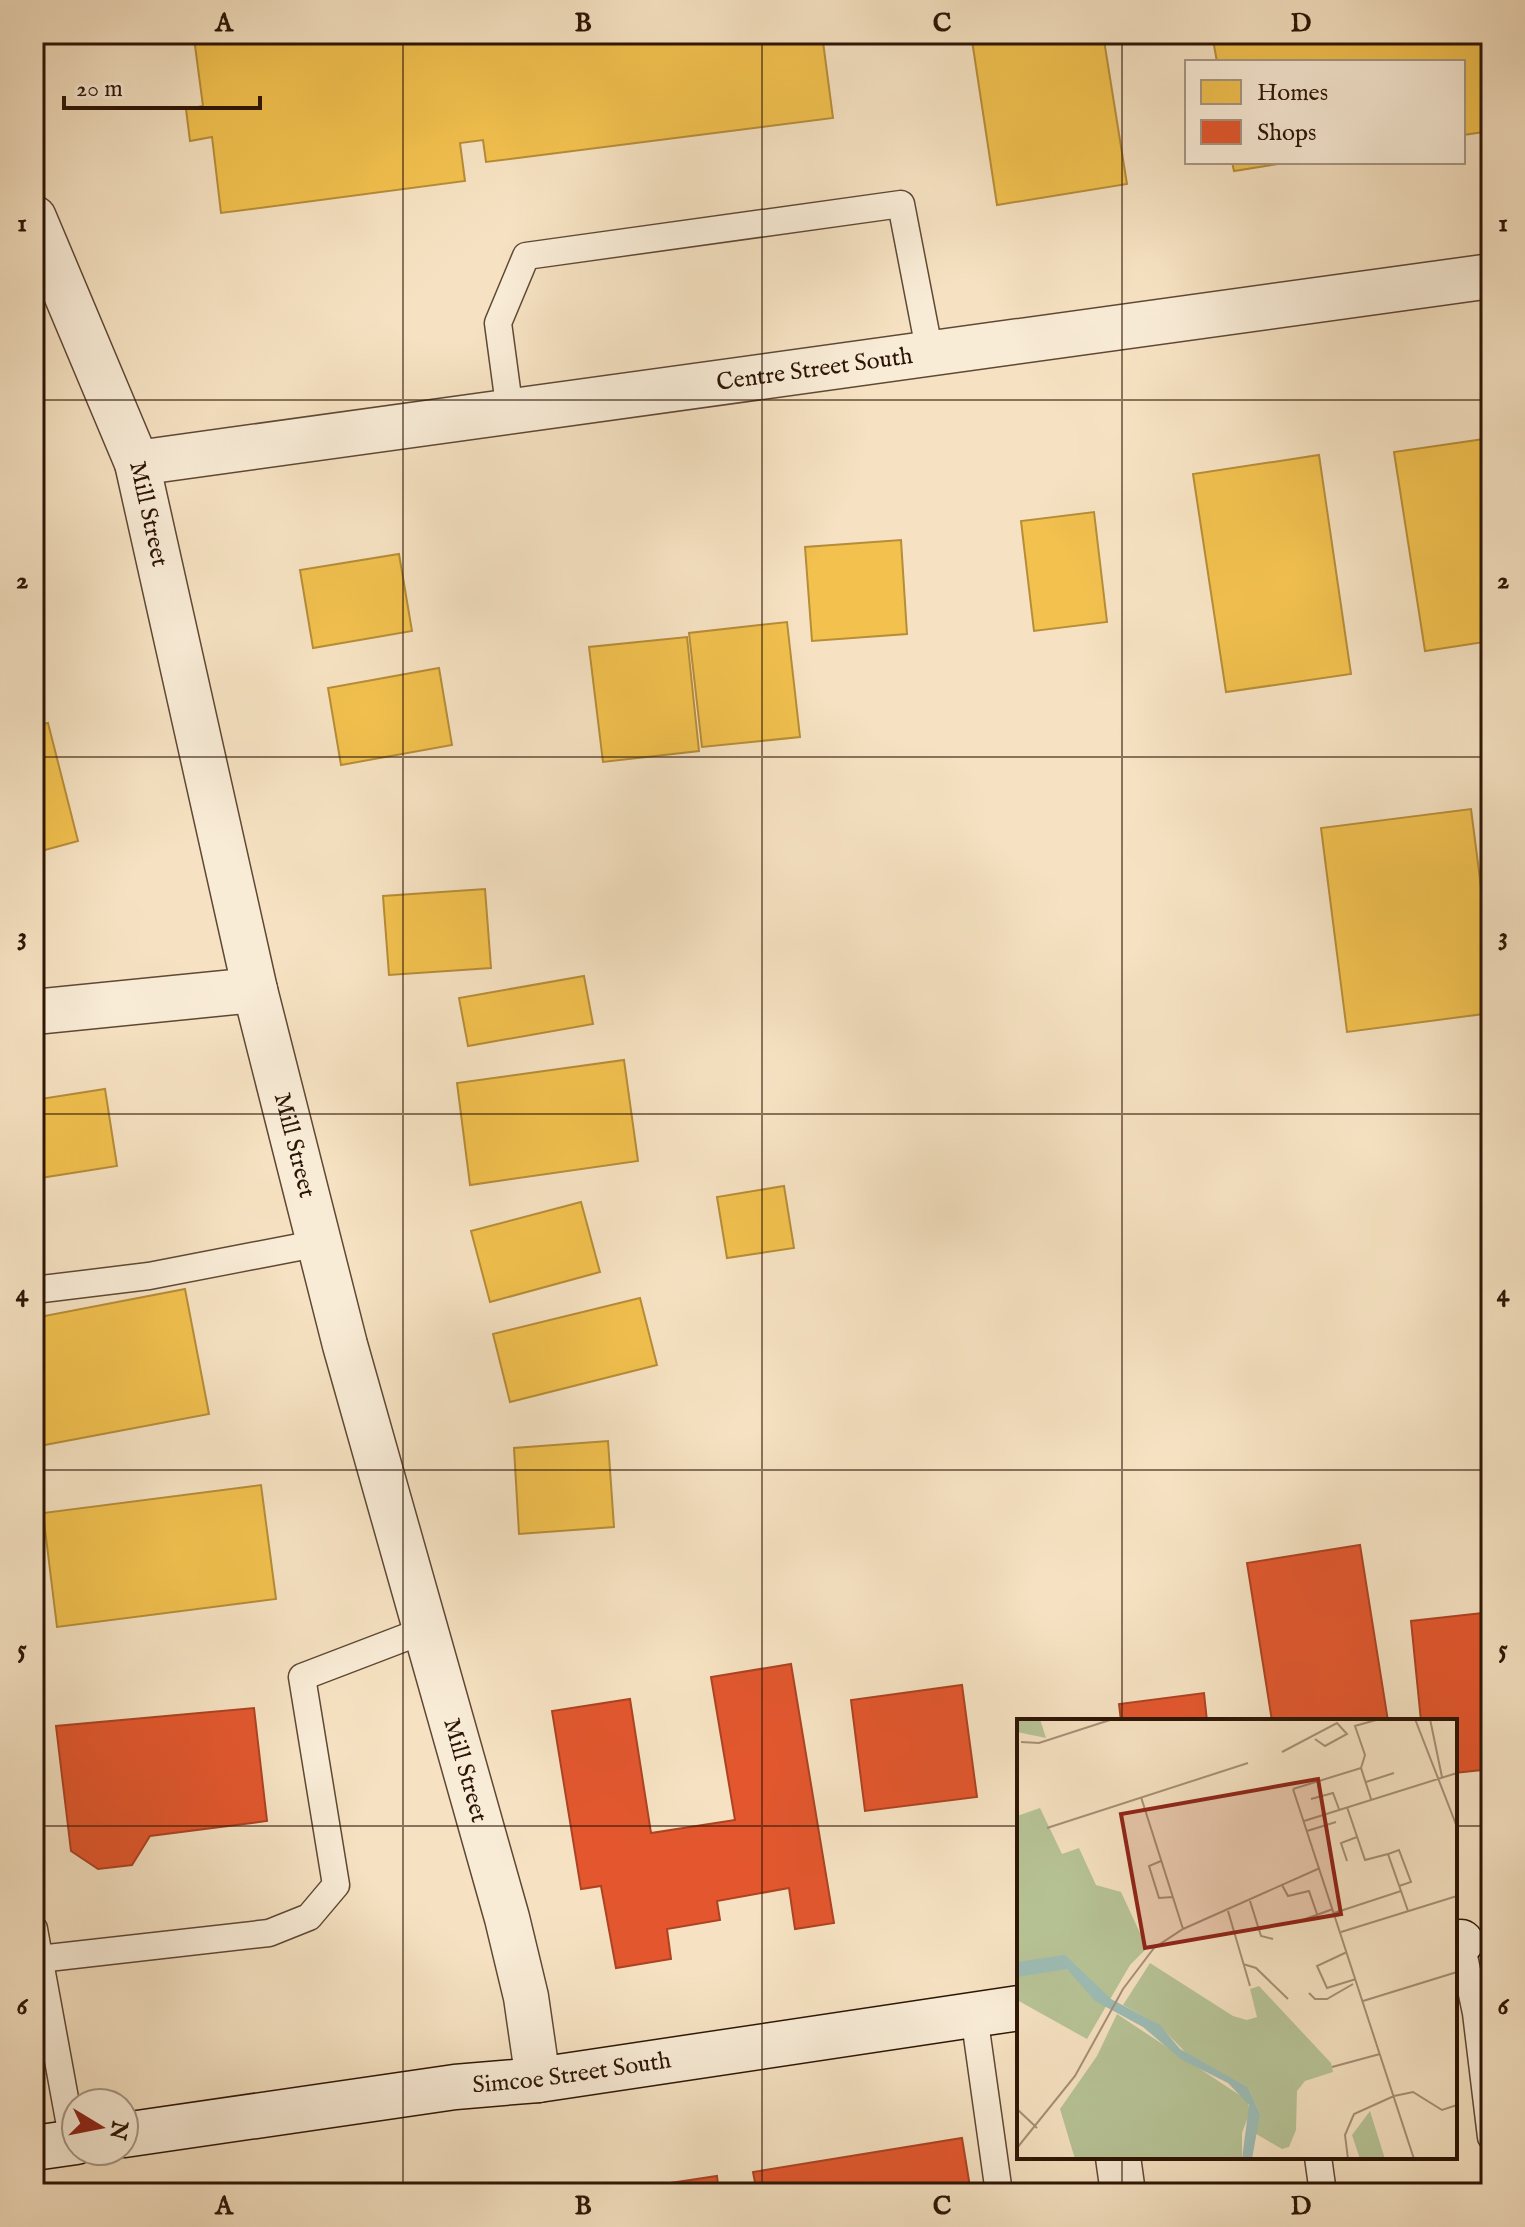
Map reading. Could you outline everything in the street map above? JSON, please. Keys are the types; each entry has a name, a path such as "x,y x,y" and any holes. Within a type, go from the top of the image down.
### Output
{"street":[{"name":"Mill Street","path":"34,218 137,463 255,990 345,1345 507,1918 526,1997 538,2080"},
{"name":"Centre Street South","path":"137,463 1491,276"},
{"path":"34,1012 255,990"},
{"name":"Simcoe Street South","path":"140,2133 455,2087 538,2080 1017,2008"},
{"path":"1118,2159 1123,2193"}],"lane":[{"path":"510,412 498,323 526,256 886,206 901,204 930,354"},
{"path":"34,1290 149,1276 320,1243"},
{"path":"39,1959 269,1933 309,1917 336,1885 302,1677 425,1630"},
{"path":"34,1929 60,2136"},
{"path":"1458,1942 1476,2013 1491,2137"},
{"path":"974,2015 999,2193"},
{"path":"1318,2159 1323,2193"}],"building: Homes":[{"path":"227,34 822,34 833,118 486,162 483,140 460,143 465,181 221,213 212,137 190,141 186,109 203,106 194,38"},
{"path":"971,34 1103,34 1127,184 997,205"},
{"path":"1212,34 1491,34 1491,131 1465,135 1465,60 1217,60"},
{"path":"1232,164 1278,164 1234,171"},
{"path":"1491,438 1491,641 1425,651 1394,452"},
{"path":"1319,455 1351,674 1226,692 1193,474"},
{"path":"1094,512 1107,622 1034,631 1021,521"},
{"path":"901,540 907,634 812,641 805,547"},
{"path":"399,554 412,631 313,648 300,570"},
{"path":"787,622 800,737 702,747 689,633"},
{"path":"687,637 699,751 603,762 589,647"},
{"path":"439,668 452,745 341,765 328,688"},
{"path":"48,723 78,841 34,853 34,726"},
{"path":"1471,809 1491,965 1491,1013 1347,1032 1321,828"},
{"path":"485,889 491,968 389,975 383,896"},
{"path":"584,976 593,1024 468,1046 459,998"},
{"path":"624,1060 638,1161 470,1185 457,1083"},
{"path":"105,1089 117,1166 34,1179 34,1100"},
{"path":"784,1186 794,1248 727,1258 717,1197"},
{"path":"581,1202 600,1272 490,1302 471,1231"},
{"path":"185,1289 209,1414 34,1447 34,1318"},
{"path":"640,1298 657,1365 510,1402 493,1334"},
{"path":"608,1441 614,1527 519,1534 514,1448"},
{"path":"261,1485 276,1599 57,1627 43,1513"}],"building: Shops":[{"path":"1360,1545 1388,1719 1272,1719 1247,1563"},
{"path":"1491,1612 1491,1769 1457,1773 1457,1719 1421,1719 1411,1621"},
{"path":"791,1664 834,1923 795,1929 789,1888 717,1901 720,1920 667,1929 671,1959 616,1968 601,1886 581,1889 552,1711 630,1699 651,1833 735,1820 711,1677"},
{"path":"962,1685 977,1797 865,1811 851,1700"},
{"path":"1204,1693 1207,1719 1121,1719 1119,1704"},
{"path":"254,1708 267,1821 150,1836 132,1865 98,1869 71,1851 56,1726"},
{"path":"962,2138 971,2193 757,2193 753,2172"},
{"path":"717,2176 719,2193 604,2193"}]}
